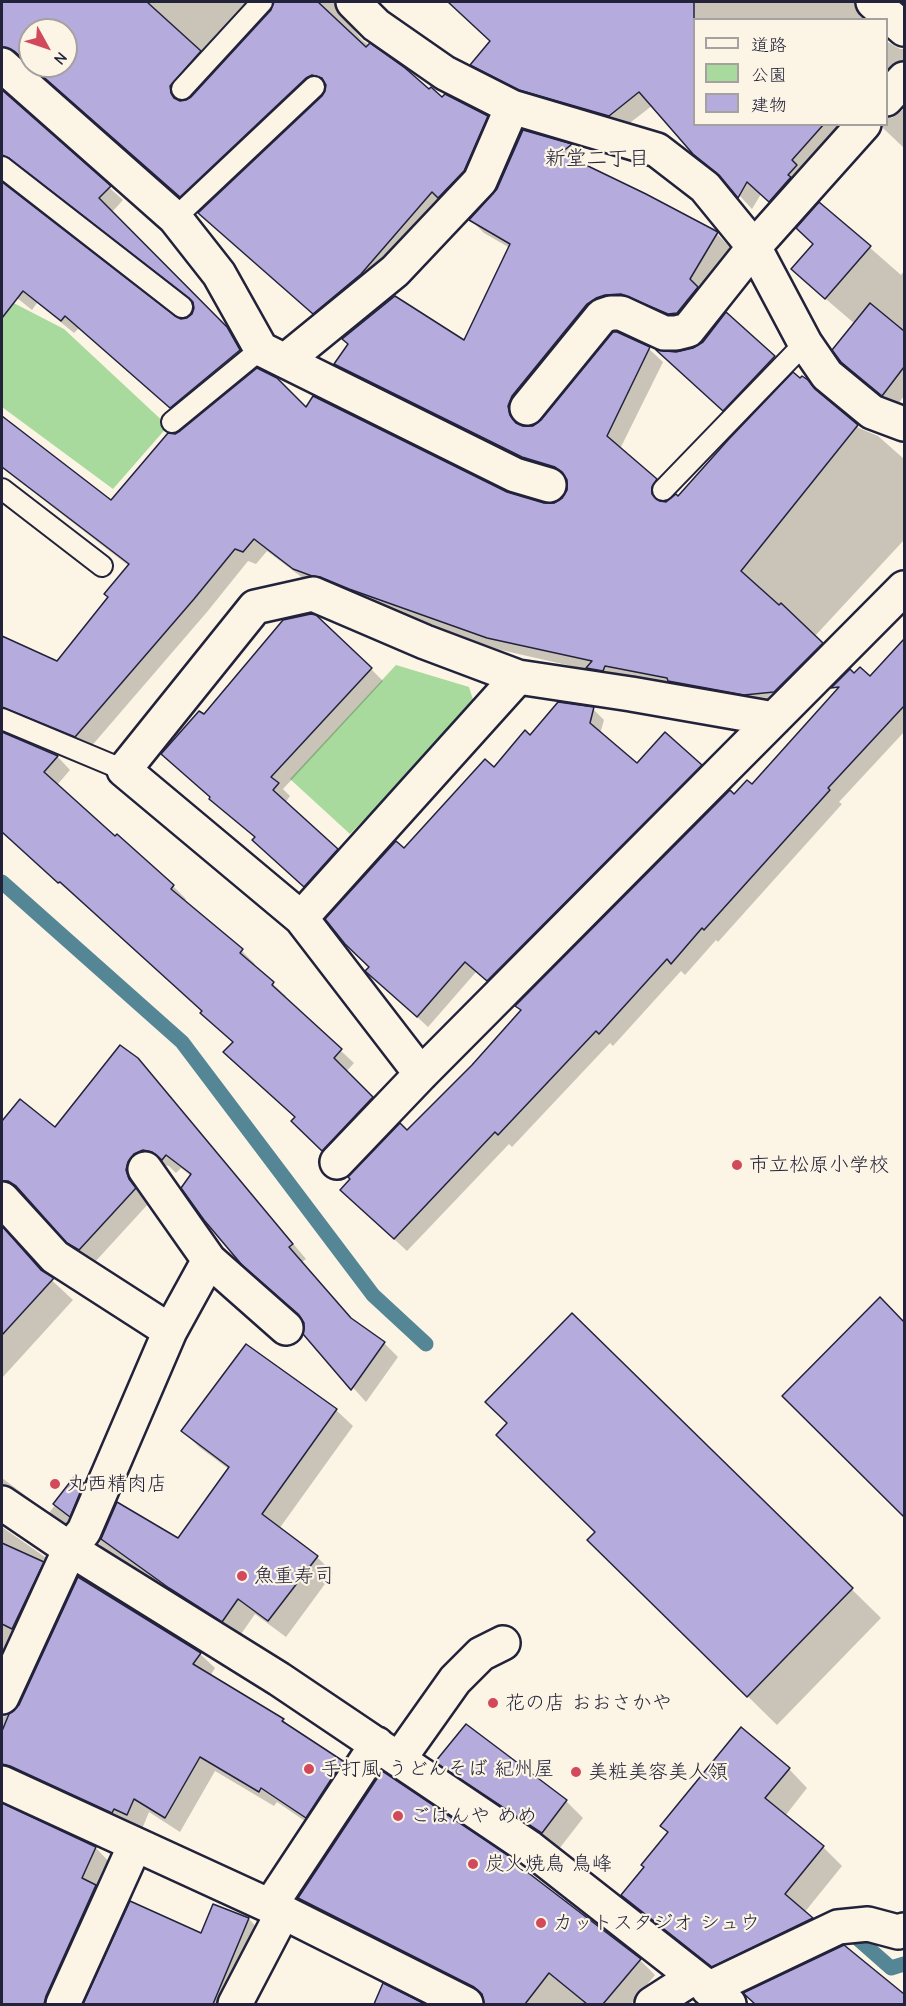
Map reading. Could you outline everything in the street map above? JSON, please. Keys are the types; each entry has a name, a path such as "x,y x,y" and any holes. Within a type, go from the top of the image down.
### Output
{"street":[{"path":"352,2 376,25 445,73 512,107 657,150 705,187 754,247 805,343 827,375 872,412 904,424"},
{"path":"873,2 904,29"},
{"path":"2,65 175,218 219,274 273,354 515,475 549,484"},
{"path":"888,97 904,79"},
{"path":"273,354 395,271 480,181 512,107"},
{"path":"527,408 602,316 621,313 664,333 688,330 754,247 862,126"},
{"path":"337,1162 421,1074 904,588"},
{"path":"421,1074 301,918 124,770 255,607 313,594 425,642 518,677 774,719"},
{"path":"301,918 518,677"},
{"path":"145,1169 209,1260 286,1328"},
{"path":"2,1200 55,1257 170,1331"},
{"path":"2,1697 70,1549 84,1531 170,1331 209,1260"},
{"path":"2,1503 70,1549 279,1679 530,1848 710,1990"},
{"path":"235,2004 276,1909 388,1752 481,1654 503,1643"},
{"path":"2,1783 276,1909 466,2004"},
{"path":"63,2004 135,1845"},
{"path":"652,2004 663,1999 710,1990 838,1927 868,1924 898,1932 904,1930"}],"lane":[{"path":"182,89 262,2"},
{"path":"175,218 314,87"},
{"path":"2,167 182,307"},
{"path":"663,490 805,343"},
{"path":"172,422 273,354"},
{"path":"2,489 102,566"},
{"path":"2,719 124,770"}],"green space":[{"path":"2,297 64,329 168,426 113,489 2,407"},
{"path":"396,665 469,687 475,706 350,834 290,779"}],"building":[{"path":"2,2 147,2 201,51 170,86 174,98 180,101 191,97 271,10 274,2 318,2 366,47 370,43 442,97 445,94 488,116 464,171 438,198 432,192 361,274 313,314 198,213 322,96 326,85 322,78 312,75 306,78 180,197 45,78 78,78 78,18 18,18 18,54 2,47"},
{"path":"448,2 694,2 693,126 822,126 792,160 797,165 788,175 791,177 769,202 747,182 738,198 719,175 693,154 639,92 609,116 519,90 470,65 490,41"},
{"path":"2,90 111,186 99,198 227,327 240,350 170,408 65,316 61,321 23,291 2,318 2,182 175,316 181,319 187,318 192,314 194,308 189,298 9,158 2,155"},
{"path":"523,130 572,144 561,153 718,232 690,279 698,287 677,313 668,314 621,294 596,298 587,304 512,396 508,406 510,415 516,423 523,426 533,426 541,420 613,332 650,347 607,436 657,479 652,487 652,494 660,501 666,502 676,494 678,496 793,372 800,378 802,376 808,380 815,389 858,425 741,571 779,605 781,603 823,643 774,692 744,695 668,681 667,678 605,666 603,671 586,668 592,661 487,638 293,569 254,539 243,552 235,549 75,737 2,707 2,636 57,661 108,597 104,594 129,564 2,467 2,416 111,500 168,433 175,434 180,431 257,368 277,378 306,407 313,396 507,492 544,503 554,503 562,498 567,490 567,480 555,467 522,457 334,364 348,344 342,339 395,296 464,340 510,244 469,220 497,189"},
{"path":"819,202 871,246 825,299 791,269 813,244 796,228"},
{"path":"870,303 904,331 904,367 882,396 841,362 832,350"},
{"path":"726,312 775,356 723,411 656,350 676,352 693,348 703,342"},
{"path":"316,615 372,668 271,777 279,783 273,790 338,849 304,887 252,840 255,837 209,799 210,797 161,754 199,711 204,714 283,620"},
{"path":"904,639 904,706 828,788 830,790 704,930 702,928 671,964 667,959 599,1034 596,1031 498,1135 495,1132 394,1239 340,1190 350,1179 348,1177 400,1123 407,1130 472,1065 521,1010 515,1006 730,790 734,794 747,780 752,784 839,687 831,688 850,669 854,673 860,667 870,676"},
{"path":"558,702 594,707 590,723 637,763 665,732 702,765 487,981 465,962 417,1017 365,971 369,967 345,944 325,919 396,841 404,848 485,759 494,767 525,730 530,735"},
{"path":"2,732 58,756 44,772 174,885 171,889 243,949 240,953 274,982 272,985 342,1049 334,1058 373,1097 322,1151 291,1121 295,1117 223,1052 233,1042 200,1013 202,1011 2,832"},
{"path":"120,1045 138,1058 293,1244 289,1247 351,1318 385,1342 351,1390 303,1334 304,1323 298,1314 242,1265 204,1220 181,1188 191,1174 166,1155 162,1160 152,1152 143,1150 134,1154 126,1170 136,1188 79,1250 67,1243 16,1186 8,1181 2,1181 2,1121 20,1099 55,1127"},
{"path":"2,1226 41,1270 54,1278 2,1335"},
{"path":"880,1297 904,1322 904,1517 782,1396"},
{"path":"572,1313 853,1588 747,1697 587,1540 595,1532 496,1435 507,1423 485,1402"},
{"path":"246,1344 337,1409 262,1514 318,1556 268,1621 238,1599 222,1622 169,1588 101,1539 117,1502 178,1538 229,1467 181,1431"},
{"path":"74,1477 84,1483 70,1517 53,1504"},
{"path":"2,1543 44,1562 12,1629 2,1624"},
{"path":"78,1577 201,1653 193,1664 284,1719 282,1721 343,1761 306,1818 261,1788 259,1792 200,1757 165,1818 134,1799 127,1815 114,1809 112,1813 2,1764 2,1731 9,1714 19,1705"},
{"path":"466,1724 567,1800 542,1833 435,1762"},
{"path":"741,1727 790,1768 765,1798 824,1846 785,1894 813,1918 712,1967 621,1895 644,1867 641,1865 668,1832 660,1826"},
{"path":"382,1771 519,1863 518,1865 641,1959 603,2004 587,2004 549,1973 525,2004 484,2004 482,1994 474,1987 298,1898"},
{"path":"2,1803 96,1847 82,1878 96,1885 44,2004 2,2004"},
{"path":"130,1901 201,1933 213,1904 249,1918 213,2004 83,2004"},
{"path":"844,1945 904,1994 904,2004 755,2004 743,1993"},
{"path":"383,1983 425,2004 374,2004"}],"waterway":[{"path":"2,882 182,1042 373,1295 426,1344"},
{"path":"857,1938 891,1968 904,1964"}],"place":[{"name":"市立松原小学校","path":"737,1165"},
{"name":"丸西精肉店","path":"55,1484"},
{"name":"魚重寿司","path":"242,1576"},
{"name":"花の店 おおさかや","path":"493,1703"},
{"name":"手打風 うどんそば 紀州屋","path":"309,1769"},
{"name":"美粧美容美人領","path":"576,1772"},
{"name":"ごはんや めめ","path":"398,1816"},
{"name":"炭火焼鳥 鳥峰","path":"473,1864"},
{"name":"カットスタジオ シュウ","path":"541,1923"}],"district":[{"name":"新堂二丁目","path":"597,159"}]}
